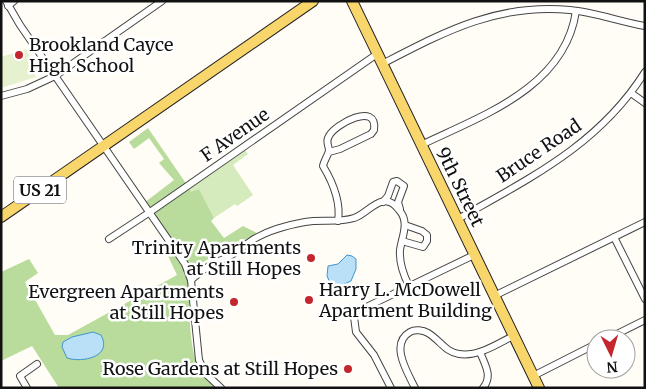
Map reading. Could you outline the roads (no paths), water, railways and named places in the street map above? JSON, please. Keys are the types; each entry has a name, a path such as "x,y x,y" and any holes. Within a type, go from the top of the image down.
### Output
{"main road":[{"name":"US 21","path":"1,217 313,1"},
{"name":"9th Street","path":"352,1 539,388"}],"street":[{"path":"14,1 7,3 185,264 191,280 199,360 206,374 221,388"},
{"path":"1,96 27,89 55,76 162,1"},
{"path":"382,64 449,31 482,18 512,12 540,8 576,11 645,26"},
{"path":"420,145 507,103 522,93 560,55 568,38 576,11"},
{"name":"F Avenue","path":"108,239 150,212 377,54"},
{"name":"Bruce Road","path":"458,219 544,170 568,154 608,120 631,93 645,72"},
{"path":"631,93 645,103"},
{"path":"329,152 340,149 371,134 374,130 373,120 363,115 337,127 329,136 326,144 329,152 323,166 330,178 334,191 339,213 338,221"},
{"path":"384,202 393,182 397,181 404,186 398,202 405,225 401,266 409,286"},
{"path":"191,280 210,265 231,255 256,238 281,228 306,222 338,221 360,216 377,203 384,202 396,206 400,210"},
{"path":"494,296 645,222"},
{"path":"402,241 423,247 427,241 427,235 422,231 405,225"},
{"path":"614,237 645,299"},
{"path":"391,388 374,355 356,332 354,317 356,312 474,255"},
{"path":"627,329 645,320"},
{"path":"415,388 403,363 401,353 402,342 405,336 412,331 419,330 428,333 448,351 467,355 480,352 513,336"},
{"path":"532,376 586,349"},
{"path":"480,352 489,380 483,388"},
{"path":"27,388 20,376 38,364"}],"water":[{"path":"347,255 356,259 356,269 351,281 340,286 330,283 327,276 328,266 338,264"},
{"path":"93,332 101,335 104,343 103,349 99,353 88,359 67,358 62,347 63,342 72,337"}],"place":[{"name":"Brookland Cayce High School","path":"19,55"},
{"name":"Trinity Apartments at Still Hopes","path":"311,258"},
{"name":"Harry L. McDowell Apartment Building","path":"309,300"},
{"name":"Evergreen Apartments at Still Hopes","path":"234,302"},
{"name":"Rose Gardens at Still Hopes","path":"348,369"}]}
